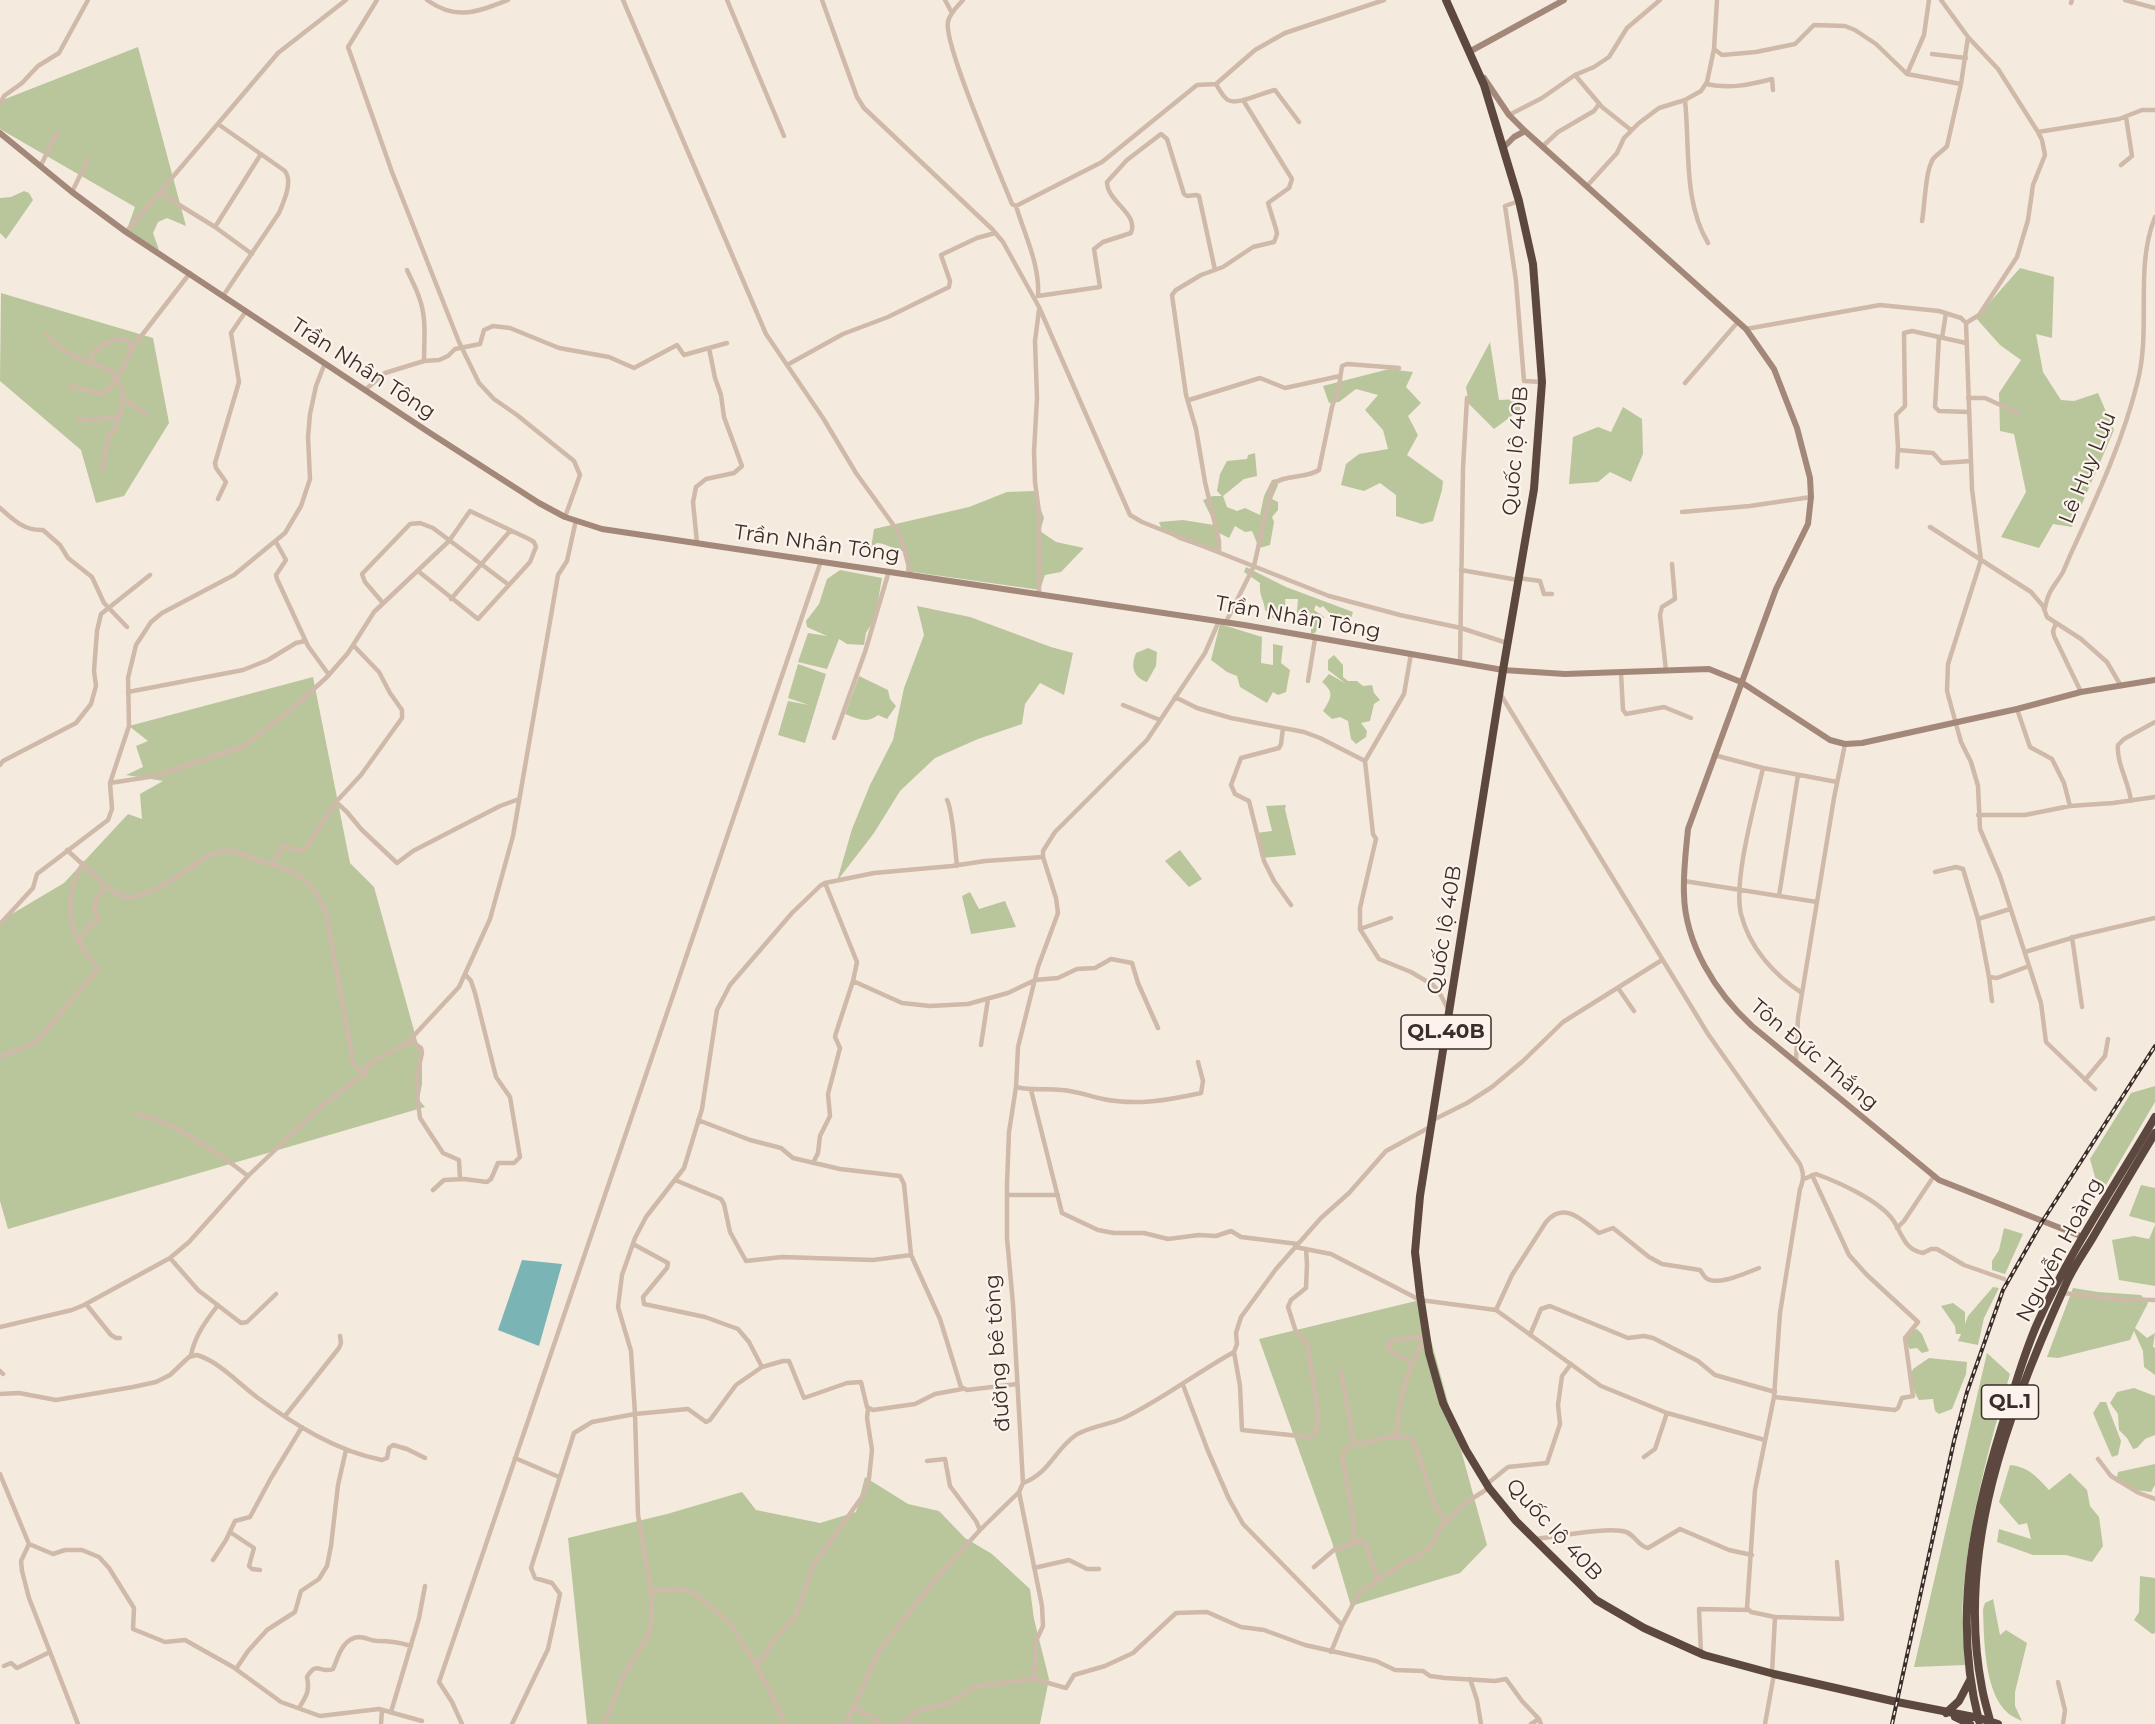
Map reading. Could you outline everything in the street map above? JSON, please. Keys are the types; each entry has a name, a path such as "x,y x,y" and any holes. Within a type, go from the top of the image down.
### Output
{"highway":[{"name":"Quốc lộ 40B","path":"1446,0 1484,85 1519,201 1533,264 1542,382 1534,489 1507,643 1420,1196 1415,1252 1420,1300 1426,1336 1443,1403 1466,1450 1488,1486 1516,1521 1596,1600 1644,1628 1701,1654 1773,1673 1993,1723"},
{"name":"Nguyễn Hoàng","path":"1979,1721 1971,1679 1968,1590 1972,1544 1980,1500 1995,1448 2038,1324 2083,1237 2155,1117"},
{"name":"Nguyễn Hoàng","path":"1993,1723 1982,1688 1976,1636 1976,1586 1984,1523 1994,1476 2015,1408 2043,1332 2063,1293 2064,1286 2155,1133"},
{"path":"1946,1713 1959,1701 1971,1679"},
{"name":"Quốc lộ 40B","path":"1946,1713 1970,1724"}],"street":[{"path":"0,104 4,96 22,83 38,66 59,53 88,0"},
{"path":"126,232 278,53 346,0"},
{"path":"377,0 348,44 348,51 392,172 462,347 479,383 494,399 517,414 574,461 578,468 580,475 565,517"},
{"path":"427,0 441,9 464,14 508,0"},
{"path":"623,0 763,327 853,467 897,530 911,575"},
{"path":"727,0 784,136"},
{"path":"822,0 857,97 864,108 1003,242 1039,306 1127,512 1142,522 1329,596 1461,628 1507,643"},
{"path":"945,0 952,13"},
{"path":"963,0 948,21 948,32 1012,204 1016,206 1035,261 1038,279 1034,452 1035,482 1040,512 1039,594"},
{"path":"1016,206 1102,162 1197,85 1216,84 1255,50 1285,33 1384,0"},
{"path":"1469,52 1564,0"},
{"path":"1509,115 1542,98 1575,75 1594,67 1609,57 1627,28 1660,0"},
{"path":"1587,186 1617,153 1624,138 1631,130 1659,108 1685,100 1701,91 1706,84 1714,49 1717,0"},
{"path":"1907,74 1923,34 1929,0"},
{"path":"1941,0 1968,37 1998,69 2042,140 2045,155 2033,185 2028,220 2017,257 1979,315 1966,323"},
{"path":"2125,0 2155,8"},
{"path":"1714,49 1722,55 1780,48 1795,44 1814,25 1845,26 1865,36 1907,74 1961,84"},
{"path":"1922,221 1930,166 1935,156 1947,146 1961,84 1968,37"},
{"name":"Tôn Đức Thắng","path":"1469,52 1509,115 1746,329 1774,369 1797,428 1810,478 1811,497 1808,524 1776,589 1688,829 1684,896 1689,924 1709,973 1739,1014 1934,1176 1965,1191 2083,1237"},
{"path":"1932,54 1966,58"},
{"path":"1575,75 1599,104 1631,130"},
{"path":"1706,84 1722,88 1739,87 1772,79 1773,90"},
{"path":"1216,84 1228,100 1234,102 1275,90 1299,122"},
{"path":"1219,551 1219,541 1184,384 1172,295 1176,290 1223,267 1253,248 1274,242 1277,234 1268,203 1289,188 1293,181 1279,154 1243,100"},
{"path":"1685,100 1687,149 1695,210 1699,227 1708,243"},
{"path":"1542,147 1563,129 1594,111 1599,104"},
{"path":"2037,132 2126,117 2142,110 2155,110"},
{"path":"2121,165 2132,156 2126,117"},
{"path":"218,124 285,171 289,180 279,213 223,296"},
{"path":"1503,148 1514,137 1525,131"},
{"name":"Trần Nhân Tông","path":"0,133 72,192 126,232 514,488 565,517 620,532 1223,622 1503,670 1565,674 1709,669 1741,682 1830,740 1845,744"},
{"path":"41,165 57,133"},
{"path":"1038,296 1100,286 1094,249 1103,242 1131,233 1133,229 1129,216 1112,197 1107,182 1127,160 1161,134 1167,140 1184,194 1199,196 1215,270"},
{"path":"215,227 261,154"},
{"path":"72,192 88,159"},
{"path":"160,192 252,254"},
{"path":"1519,201 1505,206 1516,281 1524,381 1542,382"},
{"name":"Lê Huy Lưu","path":"2045,608 2047,595 2062,574 2109,469 2137,386 2145,341 2147,237 2155,217"},
{"path":"787,365 843,334 888,317 946,289 951,284 941,255 977,238 995,233"},
{"path":"407,270 420,298 423,312 424,362"},
{"path":"70,386 97,393 107,392 123,368 132,348 190,273"},
{"path":"1746,329 1880,304 1946,313 1966,323 1973,495 1982,560 1948,664 1947,686 1955,723 1976,777 1979,792 1978,815 1982,835 2000,876 2025,952 2042,1009 2046,1042 2095,1089"},
{"path":"218,499 226,482 215,463 239,382 231,333 246,311"},
{"path":"1946,313 1940,338 1935,407 1939,411 1969,412"},
{"path":"1685,383 1737,322"},
{"path":"365,390 385,373 446,357 453,350 482,343 484,330 493,326 521,331 558,348 609,357 634,368 674,346 678,345 684,355 727,343"},
{"path":"1897,467 1896,415 1905,406 1903,334 1905,331 1912,331 1966,343"},
{"path":"46,334 70,355 110,370 123,389 120,416 113,433 109,434 102,469"},
{"path":"91,364 92,354 104,343 117,338 127,340 132,348"},
{"path":"697,543 693,502 696,487 706,479 734,472 742,466 724,417 721,394 709,348"},
{"path":"0,924 33,888 37,874 108,819 112,809 110,783 129,726 128,678 136,645 151,622 170,608 234,575 255,556 276,542 294,520 310,479 308,437 310,414 316,386 325,363"},
{"path":"604,1724 623,1677 649,1634 652,1617 651,1591 638,1515 631,1351 618,1307 622,1275 646,1217 684,1168 702,1109 717,1010 730,985 792,913 825,883 874,873 957,866 989,860 1043,857 1043,852 1054,832 1147,740 1205,653 1254,566 1272,486 1281,480 1311,474 1319,470 1342,366 1347,364 1399,368"},
{"path":"1189,400 1260,378 1285,388 1340,376"},
{"path":"123,398 147,415"},
{"path":"1460,663 1467,398"},
{"path":"1968,398 1985,398 2018,413"},
{"path":"78,420 100,418 106,420 120,416"},
{"path":"1898,450 1933,453 1942,463 1971,461"},
{"path":"1682,512 1750,506 1811,497"},
{"path":"0,508 17,523 32,531 43,530 60,545 68,558 92,577 108,607 127,627"},
{"path":"110,783 155,776 244,746 293,708 329,675 354,646 374,612 449,541 468,513 472,511 534,542 536,547 530,562 478,619 418,571"},
{"path":"0,1327 72,1310 170,1258 189,1242 248,1176 321,1106 365,1074 368,1064 410,1040 459,987 490,919 513,836 558,575 567,561 576,520"},
{"path":"383,603 365,582 362,574 410,524 420,523 433,528 509,585"},
{"path":"1930,527 2031,592 2045,608 2043,606 2045,614 2101,656 2121,686"},
{"path":"451,599 510,531"},
{"path":"276,542 286,560 278,572 277,579 304,641 329,675"},
{"path":"462,1724 439,1682 821,561"},
{"path":"1666,671 1659,615 1662,607 1675,599 1671,564"},
{"path":"1461,570 1540,581 1543,593 1552,594"},
{"path":"834,738 865,652 889,571"},
{"path":"0,765 3,761 76,723 91,704 96,686 94,671 101,614 150,575"},
{"path":"2056,622 2054,636 2080,692"},
{"path":"1308,681 1316,639"},
{"path":"128,692 243,670 304,641"},
{"path":"273,864 283,846 305,849 336,802 361,775 403,716 402,710 379,672 354,646"},
{"path":"1411,654 1404,694 1365,761 1373,834 1376,838 1360,908 1360,929 1379,959 1411,972 1433,985 1449,1012"},
{"path":"1621,673 1623,710 1626,714 1664,707 1691,717"},
{"path":"1796,1062 1802,993 1845,744 1862,744 2018,709 2080,692 2155,680"},
{"path":"1500,694 1708,1034 1800,1164 1804,1179 1800,1189 1780,1313 1775,1395 1755,1490 1752,1555 1748,1582 1747,1608 1749,1610"},
{"path":"1175,697 1185,704 1213,713 1255,724 1297,730 1320,738 1365,761"},
{"path":"1122,705 1160,720"},
{"path":"2018,709 2030,747 2052,759 2057,765 2070,806"},
{"path":"2131,801 2129,785 2123,774 2118,754 2118,745 2124,739 2155,722"},
{"path":"1283,728 1279,748 1241,758 1231,785 1235,794 1249,801 1264,861 1274,881 1291,905"},
{"path":"1714,755 1763,768 1837,782"},
{"path":"1763,768 1740,875 1741,915 1757,948 1778,976 1802,993"},
{"path":"1779,896 1798,775"},
{"path":"1978,815 2025,814 2070,806 2155,797"},
{"path":"336,802 397,863 413,851 500,806 519,800"},
{"path":"946,800 951,808 951,826 957,866"},
{"path":"67,850 106,886 122,896 139,896 184,872 211,854 226,850 235,850 247,857 273,864 299,875 318,895 326,914 351,1059 355,1066 365,1074"},
{"name":"đường bê tông","path":"846,1724 879,1651 933,1582 980,1530 1019,1492 1023,1483 1007,1238 1007,1194 1009,1132 1016,1087 1018,1047 1035,980 1058,913 1056,898 1043,857"},
{"path":"0,1057 36,1042 73,996 97,974 99,969 97,965 79,943 72,925 70,900 73,882 83,864"},
{"path":"1935,872 1962,867 1978,919 1992,1001"},
{"path":"1684,882 1817,902"},
{"path":"813,1163 818,1153 820,1136 830,1116 828,1094 840,1048 836,1033 853,981 856,962 825,883"},
{"path":"79,943 90,924 98,921 94,908 96,900 106,886"},
{"path":"1978,919 2010,909"},
{"path":"1360,929 1391,918"},
{"path":"2025,952 2072,937 2155,918"},
{"path":"2072,937 2082,1007"},
{"path":"853,981 902,1003 958,1004 1008,993 1035,980 1058,978 1077,969 1095,968 1111,959 1132,963 1138,983 1158,1028"},
{"path":"1306,1249 1306,1288 1291,1300 1288,1307 1296,1332 1306,1340 1318,1413 1317,1428 1314,1435 1309,1437 1242,1430 1240,1386 1234,1352 1241,1317 1255,1295 1321,1218 1349,1193 1386,1151 1492,1087 1563,1022 1662,960"},
{"path":"1989,977 1997,978 2029,966"},
{"path":"433,1190 438,1188 442,1181 460,1179 489,1182 498,1163 514,1163 519,1159 521,1152 510,1097 497,1080 475,993 471,981 465,974"},
{"path":"1618,988 1634,1011"},
{"path":"981,1045 988,999"},
{"path":"2085,1080 2106,1056 2108,1039"},
{"path":"410,1040 421,1048 422,1053 417,1074 418,1113 443,1153 459,1160 460,1179"},
{"path":"1016,1087 1031,1090 1060,1089 1104,1099 1141,1102 1201,1094 1203,1081 1198,1062"},
{"path":"1031,1090 1062,1213 1098,1230 1114,1233 1144,1233 1168,1239 1199,1235 1216,1236 1231,1231 1241,1237 1297,1245 1331,1254 1420,1300 1496,1310 1600,1386 1667,1413 1766,1440"},
{"path":"137,1114 159,1120 182,1132 248,1176"},
{"path":"698,1120 750,1140 781,1148 793,1158 840,1170 896,1175 902,1178 911,1255 940,1319 962,1389"},
{"path":"1804,1179 1816,1174 1847,1186 1888,1214 1904,1242 1917,1252 1923,1253 1934,1248 1964,1265 2004,1279"},
{"path":"1530,1335 1541,1309 1550,1306 1628,1338 1644,1336 1653,1338 1698,1361 1715,1375 1775,1395 1895,1410 1899,1408 1902,1398 1913,1396 1905,1338 1918,1322 1867,1275 1849,1255 1812,1175"},
{"path":"1897,1228 1934,1176"},
{"path":"675,1180 723,1201 730,1232 746,1262 782,1257 873,1260 911,1255"},
{"path":"1007,1194 1058,1195"},
{"path":"1496,1310 1512,1275 1546,1222 1553,1216 1570,1212 1599,1233 1613,1228 1649,1257 1662,1264 1700,1270 1705,1277 1711,1280 1729,1279 1759,1268"},
{"path":"633,1244 665,1260 668,1265 643,1298 644,1304 705,1317 738,1329 749,1342 762,1367"},
{"path":"170,1258 198,1290 239,1322 244,1323 276,1294"},
{"path":"2063,1293 2127,1300 2155,1300"},
{"path":"86,1304 111,1335 120,1338"},
{"path":"0,1394 19,1393 56,1400 156,1382 170,1375 191,1355 200,1329 218,1305"},
{"path":"285,1416 339,1348 340,1336"},
{"path":"1412,1362 1388,1350 1390,1341 1426,1336"},
{"path":"1396,1437 1401,1394 1412,1362 1426,1336"},
{"path":"1023,1483 1045,1470 1068,1442 1079,1433 1122,1419 1183,1385 1234,1352"},
{"path":"191,1355 201,1355 285,1416 346,1450 382,1460 387,1458 389,1448 393,1445 425,1458"},
{"path":"512,1724 548,1649 560,1594 552,1583 535,1578 531,1568 574,1433 592,1422 635,1414 688,1409 706,1422 710,1420 736,1384 762,1367 788,1360 804,1398 847,1383 861,1382 868,1409 867,1418 872,1450 869,1478 864,1494 813,1566 795,1617 779,1632 766,1654 756,1665"},
{"path":"1331,1652 1359,1593 1425,1551 1432,1545 1439,1529 1464,1503 1488,1486 1508,1467 1547,1463 1560,1424 1558,1405 1562,1376 1571,1364"},
{"path":"1341,1372 1354,1443"},
{"path":"868,1409 915,1404 935,1394 962,1389 1017,1384"},
{"path":"1183,1385 1208,1451 1229,1499 1243,1524 1342,1625"},
{"path":"1644,1457 1656,1446 1667,1413"},
{"path":"213,1560 235,1521 250,1516 255,1509 270,1478 302,1427"},
{"path":"1354,1543 1353,1517 1342,1456 1346,1449 1354,1443 1396,1437 1408,1437 1414,1441 1436,1508 1446,1522"},
{"path":"236,1669 248,1651 267,1630 295,1612 301,1591 324,1573 332,1546 338,1485 346,1450"},
{"path":"515,1458 559,1477"},
{"path":"927,1461 945,1459 950,1486 980,1530"},
{"path":"2098,1459 2111,1476 2144,1496 2155,1499"},
{"path":"0,1474 29,1544 20,1566 29,1598 78,1724"},
{"path":"1019,1492 1042,1606 1043,1626 1036,1641 1034,1679"},
{"path":"1534,1539 1617,1530 1627,1532 1642,1546 1648,1548 1680,1529 1729,1550 1752,1555"},
{"path":"230,1532 254,1548 249,1566 260,1570"},
{"path":"1314,1567 1335,1549 1364,1542 1378,1580"},
{"path":"29,1544 53,1554 82,1550 99,1557 109,1568 134,1608 133,1629 165,1642 185,1640 236,1669 280,1702 320,1716 382,1710 422,1721"},
{"path":"1034,1568 1069,1560 1087,1569 1100,1569"},
{"path":"1701,1654 1699,1610 1749,1610 1775,1617 1842,1619 1838,1562"},
{"path":"391,1712 419,1618 425,1586"},
{"path":"651,1591 680,1589 694,1593 730,1623 780,1708 784,1724"},
{"path":"901,1724 917,1711 949,1703 976,1686 1034,1679 1066,1688 1074,1675 1105,1666 1134,1653 1176,1612 1207,1612 1241,1627 1264,1630 1331,1652 1376,1661 1395,1670 1423,1671 1430,1676 1495,1681 1506,1679 1540,1721 1531,1724"},
{"path":"1765,1724 1773,1673 1775,1617"},
{"path":"299,1708 308,1693 307,1677 312,1670 317,1668 333,1670 337,1655 354,1639 360,1637 411,1646"},
{"path":"4,1666 11,1664 17,1668 50,1652"},
{"path":"1470,1679 1481,1724"},
{"path":"2058,1682 2065,1710 2063,1724"},
{"path":"854,1707 882,1724"},
{"path":"381,1724 382,1710"}],"green space":[{"path":"138,47 186,226 167,218 158,222 153,233 159,250 126,232 135,207 0,129 0,101"},
{"path":"24,191 29,193 33,200 6,239 0,233 0,198 11,197"},
{"path":"2020,268 2054,277 2052,338 2036,334 2043,372 2061,400 2074,401 2098,393 2114,430 2072,527 2053,524 2039,548 2001,537 2026,492 2014,434 2000,431 1999,393 2021,360 2000,345 1976,318"},
{"path":"1,293 153,338 169,423 124,496 96,503 81,450 0,381"},
{"path":"1490,342 1499,400 1520,399 1520,410 1494,429 1469,404 1466,387"},
{"path":"1389,369 1413,372 1406,387 1421,403 1408,416 1418,435 1407,455 1443,481 1433,521 1422,524 1396,516 1396,495 1380,483 1364,491 1341,485 1346,464 1359,454 1388,449 1383,430 1365,410 1378,395 1356,389 1339,402 1329,403 1323,386"},
{"path":"1623,407 1642,419 1643,454 1631,482 1610,472 1598,482 1569,484 1573,437 1598,427 1611,432"},
{"path":"1255,453 1257,476 1244,479 1223,496 1227,507 1237,511 1245,508 1260,515 1264,496 1272,480 1276,479 1278,485 1272,499 1278,502 1278,510 1272,517 1274,522 1270,545 1259,548 1252,531 1245,532 1235,526 1229,538 1219,533 1203,500 1213,496 1222,496 1217,491 1220,474 1227,461 1247,459 1248,455"},
{"path":"1034,491 1044,518 1040,531 1056,542 1084,548 1061,572 1045,575 1040,590 906,571 907,552 877,543 871,548 874,529 969,507 1007,492"},
{"path":"1183,520 1214,525 1220,554 1179,540 1162,530 1159,522"},
{"path":"1246,567 1286,587 1353,612 1349,625 1339,620 1340,613 1333,617 1323,606 1320,608 1316,605 1314,610 1324,617 1315,633 1311,634 1311,628 1315,622 1301,621 1297,612 1298,599 1285,599 1286,612 1276,619 1271,617 1265,610 1260,583 1244,572"},
{"path":"840,570 882,578 875,618 866,633 864,645 847,644 839,639 827,669 798,662 808,633 827,636 807,627 806,621 819,604 827,579"},
{"path":"917,606 970,617 1073,653 1064,695 1040,683 1025,704 1022,724 978,739 935,758 900,791 874,833 837,881 852,829 870,785 893,740 904,688 924,635"},
{"path":"1220,624 1262,637 1261,663 1273,665 1273,644 1283,646 1281,663 1290,670 1286,692 1278,695 1273,692 1267,703 1240,687 1237,676 1227,672 1211,660"},
{"path":"1148,648 1157,652 1156,666 1147,682 1138,677 1133,666 1136,653"},
{"path":"1334,655 1343,665 1343,677 1348,681 1357,681 1363,686 1372,685 1374,693 1380,700 1374,704 1370,721 1361,723 1367,731 1366,737 1356,744 1351,739 1348,721 1340,717 1332,719 1323,711 1330,693 1322,682 1329,674 1345,683 1328,670 1328,660"},
{"path":"798,664 826,674 805,743 778,735 788,701 809,705 788,698"},
{"path":"859,676 888,690 890,699 896,706 887,719 878,715 862,720 845,714"},
{"path":"313,677 350,863 374,887 422,1059 422,1084 419,1100 425,1107 8,1229 0,1201 0,921 64,883 128,814 142,819 140,794 163,781 126,775 143,767 136,746 148,741 129,726"},
{"path":"1286,805 1296,855 1261,858 1256,833 1272,831 1266,806"},
{"path":"1180,850 1202,879 1189,887 1165,861"},
{"path":"970,892 979,909 1005,901 1016,927 971,934 962,896"},
{"path":"2155,1086 2155,1102 2100,1195 2090,1159 2131,1093"},
{"path":"2141,1185 2155,1188 2155,1223 2129,1216"},
{"path":"2155,1225 2155,1286 2119,1280 2112,1240 2134,1236 2149,1239"},
{"path":"2004,1228 2023,1234 2005,1274 1992,1270 1992,1261 1999,1250"},
{"path":"1993,1287 1999,1288 1984,1318 1978,1345 1958,1341 1961,1334 1956,1334 1955,1326 1941,1306 1953,1303 1965,1312 1965,1324 1968,1316"},
{"path":"2073,1288 2141,1295 2148,1303 2135,1328 2147,1338 2155,1333 2153,1347 2155,1348 2155,1375 2144,1367 2143,1351 2134,1331 2130,1340 2058,1358 2047,1357"},
{"path":"1420,1300 1487,1545 1460,1573 1351,1606 1332,1542 1259,1339"},
{"path":"1917,1329 1922,1334 1929,1351 1922,1353 1917,1348 1910,1349 1905,1341 1913,1330"},
{"path":"1987,1353 2010,1374 1987,1456 1970,1540 1963,1604 1965,1665 1914,1667"},
{"path":"1929,1358 1967,1362 1966,1374 1952,1409 1939,1414 1935,1411 1933,1399 1919,1400 1910,1377 1913,1369"},
{"path":"2134,1388 2155,1396 2155,1435 2145,1439 2133,1449 2119,1430 2118,1414 2110,1403 2117,1392"},
{"path":"2100,1402 2106,1402 2121,1441 2118,1455 2112,1457 2093,1413"},
{"path":"2155,1464 2155,1485 2151,1492 2135,1490 2116,1482 2118,1472"},
{"path":"2010,1465 2028,1470 2049,1490 2070,1473 2087,1490 2090,1506 2099,1517 2103,1546 2092,1562 2066,1555 2033,1555 1997,1542 1999,1529 2031,1539 2027,1523 2019,1525 1999,1502"},
{"path":"865,1477 908,1504 939,1511 965,1538 992,1554 1030,1589 1034,1619 1049,1679 1040,1724 587,1724 568,1538 667,1514 742,1492 756,1510 820,1523 856,1512"},
{"path":"2140,1576 2155,1578 2155,1633 2152,1634 2134,1620 2139,1612"},
{"path":"1993,1599 2000,1635 2006,1630 2027,1643 2015,1692 2015,1706 2022,1721 2009,1714 2001,1705 1990,1680 1985,1650 1983,1609 1985,1603"}],"water":[{"path":"522,1260 562,1264 539,1346 498,1330"}],"railway":[{"path":"1892,1724 1954,1441 1967,1392 2003,1290 2042,1222 2155,1046"}]}
